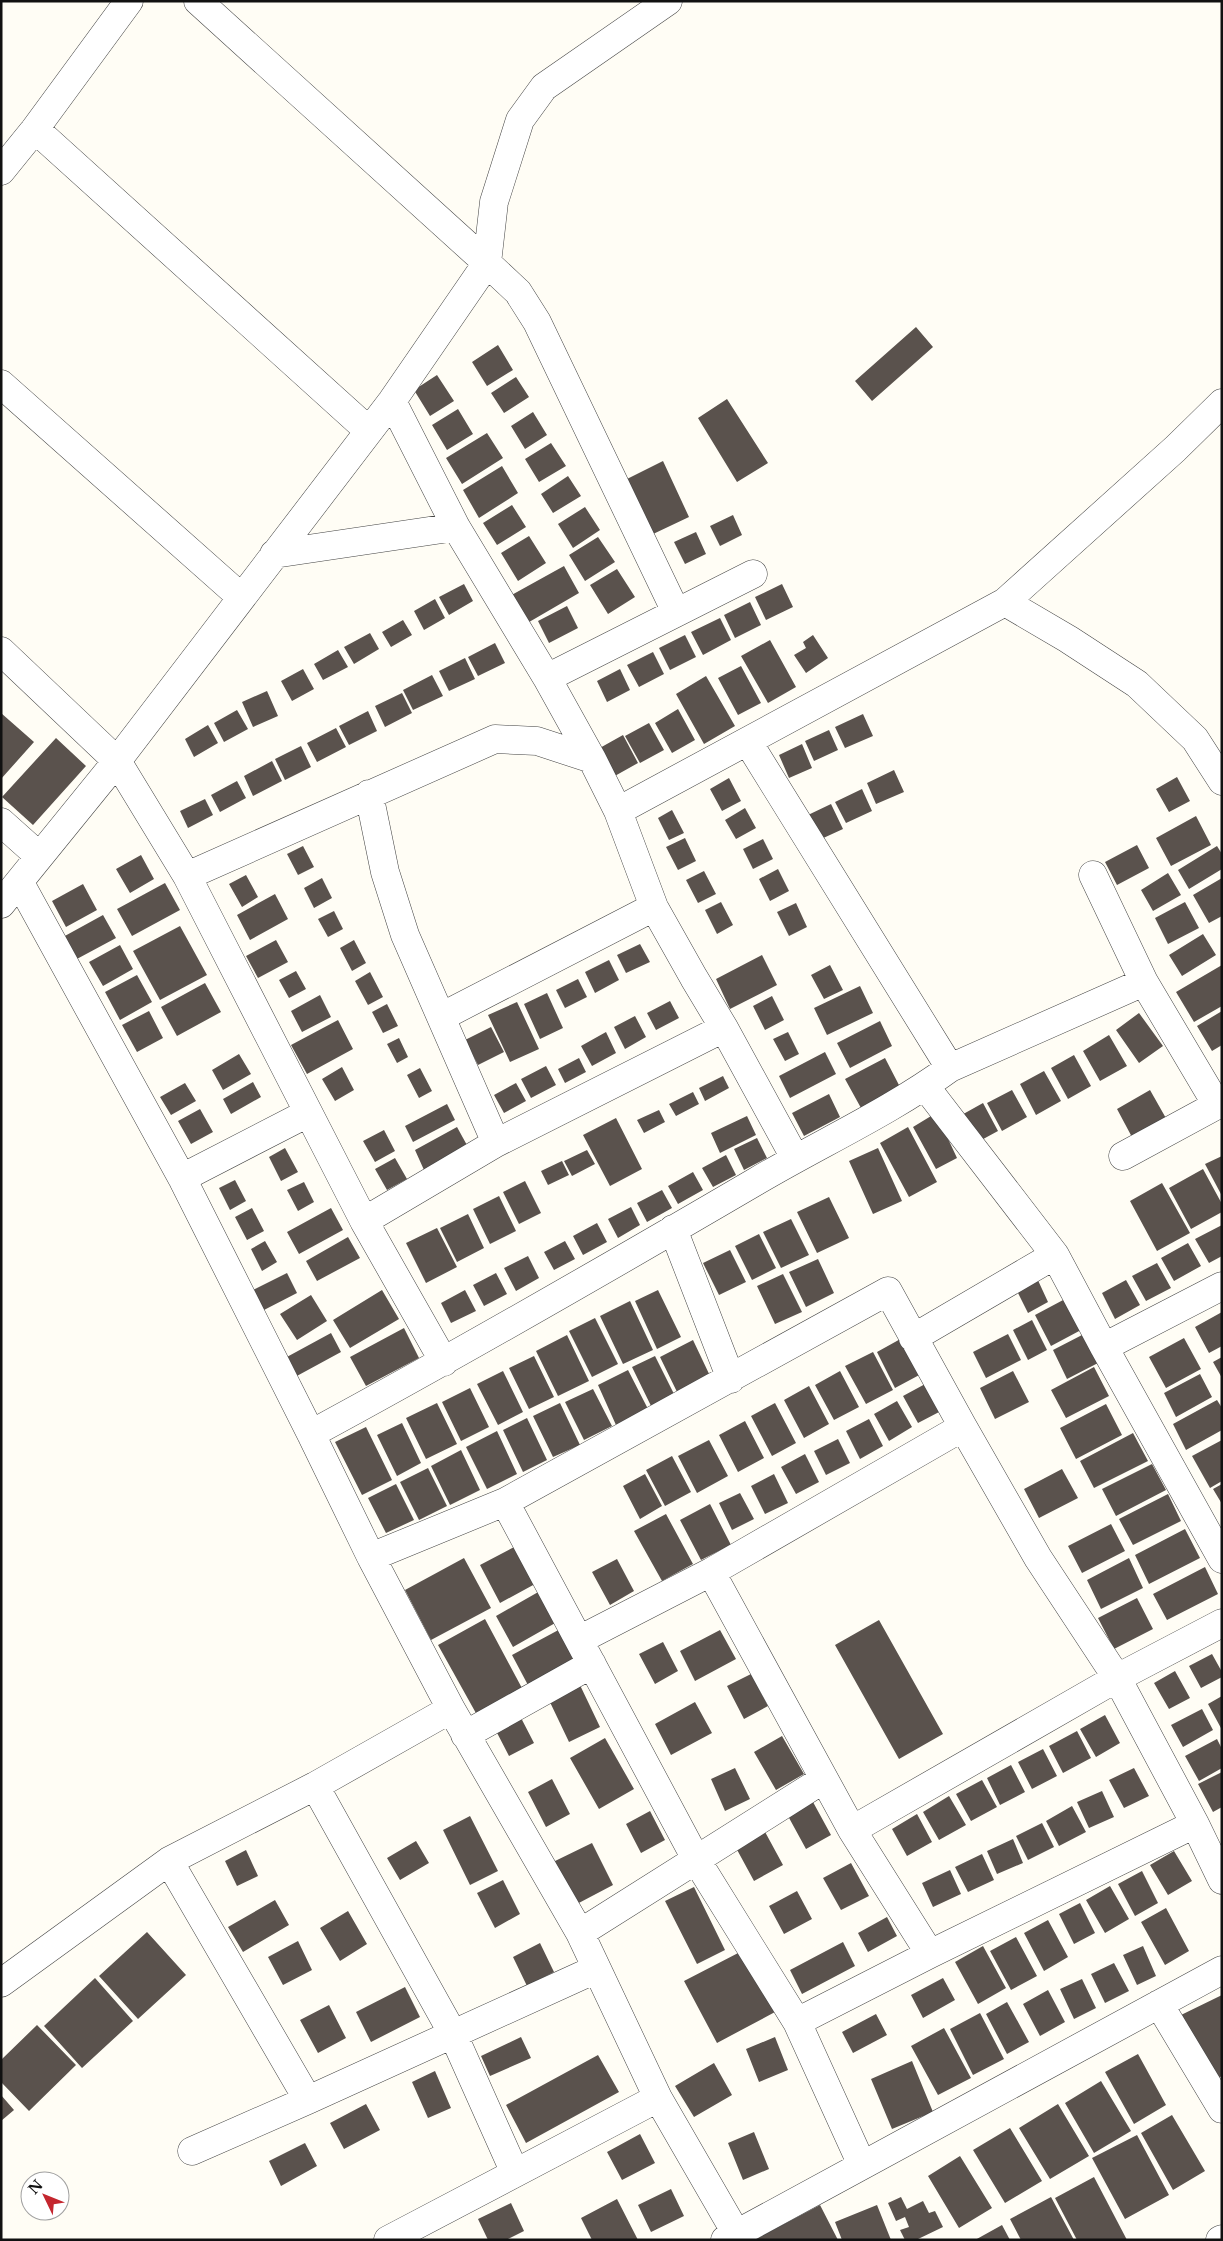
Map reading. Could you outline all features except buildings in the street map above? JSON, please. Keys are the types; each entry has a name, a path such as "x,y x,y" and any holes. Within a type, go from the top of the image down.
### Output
{"street":[{"path":"1,171 35,129 129,1"},
{"path":"198,1 518,292 537,322 676,612"},
{"path":"1,904 20,883 39,856 117,761 392,401 487,263 494,202 520,120 544,87 668,1"},
{"path":"35,129 369,431"},
{"path":"1,384 241,597"},
{"path":"392,401 456,527 547,678 592,759 618,811 654,907 724,1028 795,1158"},
{"path":"618,811 1005,602 1175,449 1222,404"},
{"path":"274,554 456,527"},
{"path":"547,678 753,574"},
{"path":"1005,602 1068,639 1137,684 1195,739 1222,781"},
{"path":"1,651 117,761 187,876 364,1221 444,1362"},
{"path":"187,876 495,739 537,741 592,759"},
{"path":"748,742 950,1068"},
{"path":"369,794 385,872 405,935 496,1143"},
{"path":"1,822 39,856"},
{"path":"1093,875 1144,982 1220,1104 1123,1156"},
{"path":"20,883 182,1178 371,1557 451,1709 580,1933 658,2098 734,2238 862,2165 1222,1970"},
{"path":"441,1017 654,907"},
{"path":"311,1434 444,1362 795,1158 925,1086 950,1068 1144,982"},
{"path":"364,1221 496,1143 724,1028"},
{"path":"925,1086 1055,1255 1222,1559"},
{"path":"182,1178 308,1113"},
{"path":"674,1229 731,1379"},
{"path":"913,1338 1055,1255"},
{"path":"1104,1347 1222,1286"},
{"path":"371,1557 505,1502 888,1291 963,1428 1038,1558 1117,1678 1195,1824 1222,1880"},
{"path":"465,1735 586,1652 711,1572 963,1428"},
{"path":"505,1502 697,1861 797,2022 862,2165"},
{"path":"711,1572 852,1830 930,1954"},
{"path":"852,1830 1117,1678 1222,1623"},
{"path":"1,1983 169,1861 314,1786 451,1709"},
{"path":"580,1933 697,1861 824,1778"},
{"path":"314,1786 453,2034 515,2173"},
{"path":"797,2022 930,1954 1195,1824"},
{"path":"169,1861 308,2100"},
{"path":"192,2151 596,1969"},
{"path":"1159,2004 1222,2109"},
{"path":"388,2240 658,2098"}]}
